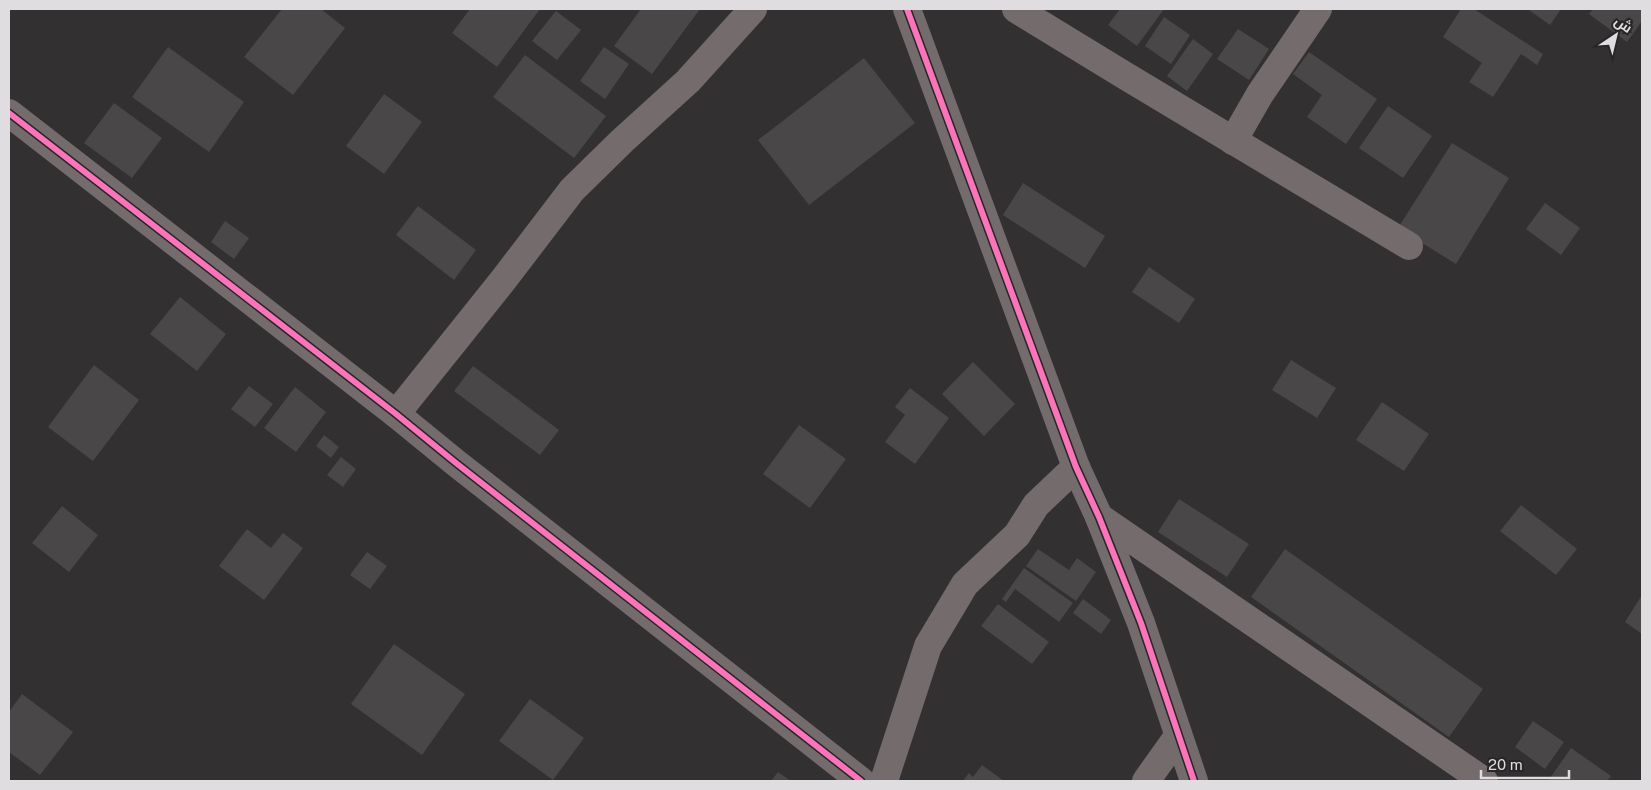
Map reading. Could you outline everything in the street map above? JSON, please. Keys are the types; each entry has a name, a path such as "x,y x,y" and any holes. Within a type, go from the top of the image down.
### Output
{"street":[{"path":"396,414 504,279 572,190 688,81 753,9"},
{"path":"907,9 1076,467 1099,518 1140,623 1194,781"},
{"path":"1016,9 1409,246"},
{"path":"1234,141 1260,94 1318,9"},
{"path":"9,113 396,414 861,781"},
{"path":"884,781 928,646 965,584 1017,535 1036,505 1076,467"},
{"path":"1099,518 1484,781"},
{"path":"1146,781 1178,736"}],"building":[{"path":"282,9 321,9 345,28 293,95 244,57"},
{"path":"470,9 540,9 497,67 452,33"},
{"path":"641,9 700,9 652,74 614,46"},
{"path":"1120,9 1164,9 1137,46 1108,25"},
{"path":"1461,9 1474,9 1543,54 1537,65 1521,54 1493,97 1469,82 1482,63 1443,37"},
{"path":"1530,9 1561,9 1550,25"},
{"path":"1593,9 1642,9 1642,21 1627,42 1589,14"},
{"path":"556,11 581,30 557,60 532,41"},
{"path":"1164,17 1190,35 1171,64 1145,46"},
{"path":"1238,29 1269,49 1249,80 1217,59"},
{"path":"1193,39 1213,54 1187,91 1167,76"},
{"path":"168,47 244,102 209,152 132,97"},
{"path":"604,47 629,64 605,99 580,81"},
{"path":"1309,52 1377,99 1346,144 1307,117 1322,95 1293,74"},
{"path":"525,55 606,116 574,158 493,97"},
{"path":"864,58 915,123 809,205 758,140"},
{"path":"384,94 422,122 384,174 346,146"},
{"path":"114,103 162,138 132,178 84,143"},
{"path":"1388,106 1432,136 1403,178 1359,148"},
{"path":"1452,143 1509,178 1456,264 1398,228"},
{"path":"1023,183 1105,236 1085,268 1003,215"},
{"path":"1545,203 1580,228 1561,255 1526,229"},
{"path":"418,206 476,250 454,280 396,235"},
{"path":"225,221 249,238 234,259 211,242"},
{"path":"1149,267 1195,299 1179,323 1132,292"},
{"path":"180,297 226,334 197,371 150,334"},
{"path":"1291,360 1336,388 1317,418 1272,390"},
{"path":"973,362 1015,404 984,436 942,394"},
{"path":"94,365 139,400 93,461 48,427"},
{"path":"473,366 559,430 540,455 454,391"},
{"path":"249,386 273,404 255,427 231,409"},
{"path":"295,387 326,412 296,452 264,428"},
{"path":"910,388 949,418 915,464 885,442 905,415 895,407"},
{"path":"1382,402 1429,434 1404,471 1356,440"},
{"path":"799,425 846,459 810,508 763,474"},
{"path":"324,435 339,447 331,458 316,446"},
{"path":"341,457 356,469 343,487 327,475"},
{"path":"1179,499 1249,544 1227,577 1158,532"},
{"path":"1521,505 1577,549 1556,575 1500,531"},
{"path":"62,506 98,535 69,572 32,543"},
{"path":"247,529 271,548 283,533 303,548 264,600 219,566"},
{"path":"1038,549 1069,570 1077,558 1096,572 1076,601 1026,566"},
{"path":"1285,549 1483,689 1449,737 1251,597"},
{"path":"367,552 387,566 370,589 350,575"},
{"path":"1024,568 1073,603 1059,622 1015,589 1006,602 1002,599"},
{"path":"1642,595 1642,634 1625,622"},
{"path":"1083,599 1111,620 1101,634 1073,613"},
{"path":"998,604 1049,642 1032,664 981,626"},
{"path":"394,644 465,694 422,755 351,704"},
{"path":"22,694 73,732 40,775 9,752 9,712"},
{"path":"530,699 584,738 553,780 499,741"},
{"path":"1533,721 1564,742 1545,769 1515,747"},
{"path":"1571,748 1611,776 1607,781 1548,781"},
{"path":"982,765 1004,781 963,781 969,773 973,777"},
{"path":"778,772 791,781 771,781"}],"cycle path":[{"path":"907,9 1076,467 1099,517 1141,623 1194,781"},
{"path":"9,113 396,414 861,781"}]}
